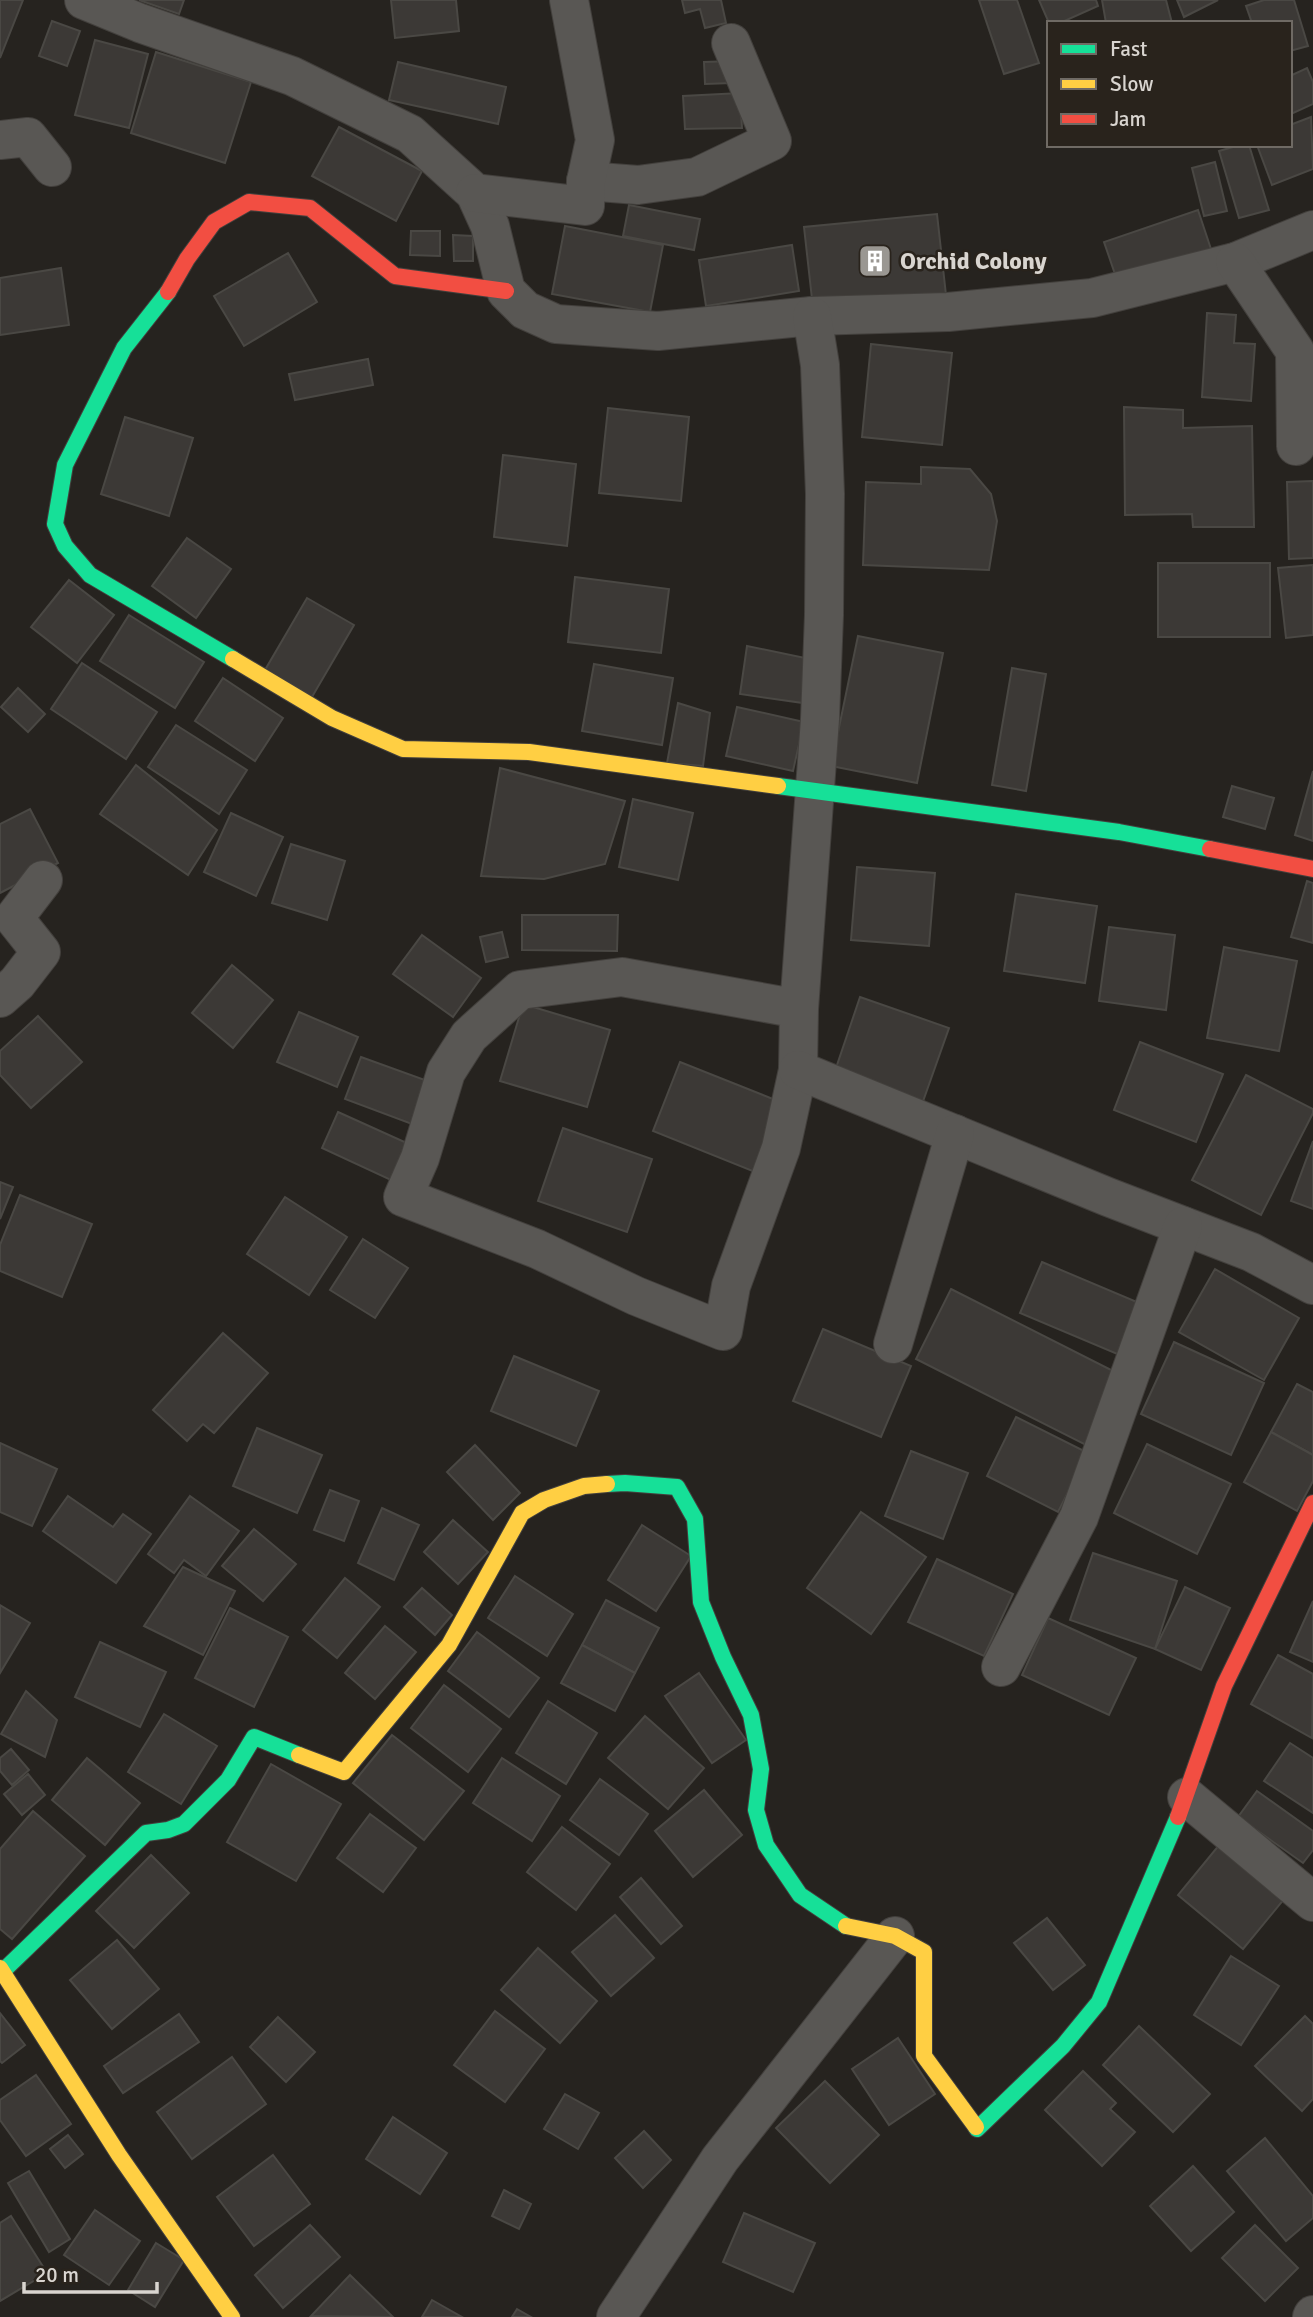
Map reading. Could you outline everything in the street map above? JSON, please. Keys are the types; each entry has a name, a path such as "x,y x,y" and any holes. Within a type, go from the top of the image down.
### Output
{"street":[{"path":"84,0 140,23 292,76 411,134 475,193 490,226 506,291 525,310 555,324 658,331 811,316 948,312 1092,298 1235,262 1313,230"},
{"path":"475,193 585,206 586,181 595,139 569,0"},
{"path":"586,181 638,185 697,177 772,141 731,43"},
{"path":"0,140 29,137 52,167"},
{"path":"506,291 395,276 310,208 249,202 214,222 187,259 165,298 124,348 65,465 55,524 65,546 90,575 332,718 403,749 529,751 1119,832 1313,869"},
{"path":"1235,262 1295,351 1296,446"},
{"path":"799,1009 622,977 520,990 468,1036 446,1072 420,1158 403,1197 537,1249 636,1296 723,1331 731,1286 781,1148 798,1070 799,1009 820,719 824,615 825,494 820,365 811,316"},
{"path":"0,998 41,952 15,918 43,880"},
{"path":"798,1070 1251,1252 1313,1285"},
{"path":"893,1344 955,1134"},
{"path":"1001,1667 1079,1517 1183,1226"},
{"path":"232,2317 119,2155 1,1970 146,1833 168,1830 184,1824 228,1780 254,1737 344,1772 449,1644 522,1513 544,1500 584,1486 625,1483 677,1486 695,1518 701,1602 723,1657 751,1715 761,1769 756,1810 765,1845 800,1895 845,1926 895,1936 924,1952 924,2056 977,2129 1063,2046 1099,2002 1187,1797 1224,1686 1313,1503"},
{"path":"1187,1797 1313,1902"},
{"path":"616,2317 720,2159 895,1936"}],"building":[{"path":"0,0 23,0 0,58"},
{"path":"139,0 184,0 179,14"},
{"path":"391,0 456,0 459,31 395,38"},
{"path":"682,0 721,0 726,23 705,28 700,9 685,13"},
{"path":"979,0 1017,0 1039,63 1004,74"},
{"path":"1039,0 1096,0 1098,6 1064,21 1048,21"},
{"path":"1102,0 1166,0 1171,21 1106,21"},
{"path":"1177,0 1218,0 1184,17"},
{"path":"1264,0 1294,0 1308,46 1292,50 1292,21 1251,21 1246,6"},
{"path":"52,21 80,31 67,66 39,56"},
{"path":"95,40 148,54 129,128 75,115"},
{"path":"156,52 251,82 225,163 131,133"},
{"path":"732,61 732,83 705,84 704,62"},
{"path":"398,62 506,87 498,124 389,100"},
{"path":"1307,68 1313,82 1313,104 1292,114 1292,75"},
{"path":"740,93 742,128 685,129 683,96"},
{"path":"1311,117 1313,169 1272,185 1258,147 1292,147 1292,124"},
{"path":"339,127 422,171 396,221 312,176"},
{"path":"1233,147 1250,147 1269,210 1239,218 1219,151"},
{"path":"1215,162 1227,211 1204,216 1192,168"},
{"path":"629,205 700,219 694,250 623,236"},
{"path":"1198,210 1211,249 1117,280 1104,242"},
{"name":"Orchid Colony","path":"937,214 946,295 813,308 804,227"},
{"path":"565,226 663,245 650,312 552,294"},
{"path":"411,231 440,231 440,256 410,255"},
{"path":"453,235 473,236 473,261 454,261"},
{"path":"792,245 799,291 706,306 699,260"},
{"path":"288,253 317,302 244,346 214,296"},
{"path":"61,268 69,325 0,335 0,278"},
{"path":"1207,313 1236,315 1234,343 1255,344 1251,401 1202,397"},
{"path":"871,344 952,353 942,445 862,437"},
{"path":"368,359 373,385 295,400 289,374"},
{"path":"1124,407 1183,410 1183,428 1252,426 1254,527 1193,527 1192,514 1125,515"},
{"path":"608,408 689,417 681,501 599,493"},
{"path":"125,417 193,438 169,516 101,494"},
{"path":"503,455 576,464 567,546 494,537"},
{"path":"921,467 970,469 991,494 997,521 989,570 863,565 866,482 921,484"},
{"path":"1313,481 1313,558 1289,559 1287,482"},
{"path":"187,538 231,569 196,618 152,586"},
{"path":"1158,563 1270,563 1270,637 1158,637"},
{"path":"1313,565 1313,635 1286,638 1278,568"},
{"path":"575,577 669,589 661,653 568,642"},
{"path":"69,580 114,615 77,663 31,627"},
{"path":"307,598 354,625 312,697 265,670"},
{"path":"129,615 204,662 175,708 100,661"},
{"path":"858,636 943,653 917,783 831,766"},
{"path":"747,646 810,659 810,704 740,694"},
{"path":"82,663 157,712 126,759 51,709"},
{"path":"594,664 673,678 662,745 582,731"},
{"path":"1012,668 1046,674 1026,791 992,785"},
{"path":"223,678 283,718 255,761 195,721"},
{"path":"18,688 45,714 28,732 1,707"},
{"path":"678,703 710,713 703,766 667,763"},
{"path":"737,707 804,722 793,771 726,756"},
{"path":"176,725 247,770 219,814 148,767"},
{"path":"136,765 217,830 188,875 100,814"},
{"path":"500,768 625,801 605,864 544,879 481,876"},
{"path":"1313,771 1313,841 1295,835"},
{"path":"1232,786 1274,798 1265,829 1223,817"},
{"path":"633,799 693,813 678,880 619,867"},
{"path":"30,809 58,863 0,893 0,824"},
{"path":"231,813 283,837 256,896 204,872"},
{"path":"291,844 345,861 327,920 272,903"},
{"path":"857,867 935,873 929,946 851,940"},
{"path":"1307,881 1313,883 1313,943 1291,937"},
{"path":"1016,894 1097,906 1085,983 1004,971"},
{"path":"522,915 618,915 617,951 522,950"},
{"path":"1109,927 1175,935 1166,1010 1099,1001"},
{"path":"502,932 508,957 486,962 480,937"},
{"path":"422,935 481,978 453,1017 393,974"},
{"path":"1224,947 1297,961 1279,1051 1207,1038"},
{"path":"232,965 273,1000 233,1048 192,1013"},
{"path":"860,997 949,1028 921,1107 833,1077"},
{"path":"523,1004 610,1030 587,1107 500,1081"},
{"path":"299,1012 358,1037 337,1087 277,1062"},
{"path":"38,1016 82,1062 31,1108 0,1075 0,1051"},
{"path":"1140,1042 1223,1074 1196,1142 1114,1110"},
{"path":"361,1057 436,1084 420,1127 345,1099"},
{"path":"680,1062 783,1103 755,1172 653,1131"},
{"path":"1246,1075 1313,1109 1261,1215 1192,1180"},
{"path":"338,1112 409,1144 393,1181 322,1148"},
{"path":"563,1128 652,1159 627,1232 538,1201"},
{"path":"1313,1141 1313,1209 1291,1201"},
{"path":"0,1182 13,1187 0,1219"},
{"path":"20,1195 92,1224 62,1297 0,1271 0,1245"},
{"path":"285,1197 347,1237 309,1295 247,1254"},
{"path":"363,1239 408,1268 375,1318 330,1290"},
{"path":"1042,1262 1144,1305 1122,1356 1020,1313"},
{"path":"1215,1269 1299,1318 1264,1380 1179,1332"},
{"path":"951,1289 1123,1376 1088,1446 916,1359"},
{"path":"823,1329 911,1366 881,1437 793,1401"},
{"path":"223,1333 268,1373 214,1433 203,1424 187,1441 153,1410"},
{"path":"1174,1342 1264,1383 1231,1455 1141,1414"},
{"path":"514,1356 599,1391 576,1446 491,1411"},
{"path":"1297,1384 1313,1392 1313,1455 1271,1432"},
{"path":"1016,1417 1088,1453 1058,1512 987,1476"},
{"path":"257,1428 322,1455 297,1513 233,1486"},
{"path":"1271,1432 1313,1455 1313,1481 1297,1511 1244,1482"},
{"path":"0,1443 57,1469 32,1526 0,1512"},
{"path":"1147,1444 1231,1484 1197,1554 1114,1513"},
{"path":"475,1445 520,1493 493,1520 447,1472"},
{"path":"911,1451 968,1473 943,1539 885,1516"},
{"path":"330,1490 359,1501 344,1541 314,1530"},
{"path":"68,1496 113,1527 123,1514 151,1534 116,1583 43,1531"},
{"path":"190,1496 239,1531 206,1576 184,1560 174,1573 148,1554"},
{"path":"382,1508 419,1525 394,1580 358,1563"},
{"path":"861,1512 926,1557 871,1634 807,1588"},
{"path":"453,1520 488,1552 458,1584 424,1552"},
{"path":"642,1525 691,1556 656,1611 608,1580"},
{"path":"254,1529 296,1564 263,1601 222,1566"},
{"path":"1093,1553 1177,1581 1155,1649 1070,1620"},
{"path":"937,1559 1013,1594 984,1656 908,1622"},
{"path":"183,1567 235,1591 203,1655 144,1626"},
{"path":"515,1576 573,1614 547,1656 488,1618"},
{"path":"345,1578 380,1607 337,1658 303,1630"},
{"path":"1185,1587 1230,1608 1201,1670 1155,1649"},
{"path":"422,1588 452,1615 435,1635 404,1607"},
{"path":"606,1600 659,1628 635,1673 582,1645"},
{"path":"1313,1601 1313,1662 1290,1652"},
{"path":"0,1605 30,1623 0,1673"},
{"path":"230,1608 288,1637 254,1707 195,1678"},
{"path":"1048,1618 1136,1658 1109,1715 1022,1675"},
{"path":"385,1626 416,1652 375,1699 345,1673"},
{"path":"477,1632 539,1678 509,1717 448,1671"},
{"path":"100,1642 166,1672 140,1727 75,1697"},
{"path":"582,1645 635,1673 615,1711 561,1683"},
{"path":"1278,1655 1313,1674 1312,1738 1251,1704"},
{"path":"699,1673 746,1740 712,1763 665,1696"},
{"path":"444,1685 501,1729 468,1772 411,1728"},
{"path":"26,1691 57,1720 45,1757 1,1734"},
{"path":"548,1701 597,1733 566,1784 516,1753"},
{"path":"164,1714 217,1746 181,1804 128,1772"},
{"path":"645,1716 704,1768 668,1809 608,1758"},
{"path":"392,1735 464,1791 424,1840 353,1783"},
{"path":"1290,1743 1313,1758 1313,1813 1264,1781"},
{"path":"11,1749 29,1770 12,1785 0,1771 0,1758"},
{"path":"87,1758 140,1803 105,1845 52,1800"},
{"path":"502,1758 560,1796 532,1841 473,1803"},
{"path":"271,1764 341,1804 296,1881 227,1842"},
{"path":"28,1774 45,1795 22,1815 4,1794"},
{"path":"600,1779 648,1814 619,1855 570,1820"},
{"path":"704,1790 742,1835 693,1877 655,1831"},
{"path":"1257,1791 1313,1831 1313,1850 1303,1863 1238,1817"},
{"path":"33,1811 85,1856 12,1939 0,1929 0,1849"},
{"path":"370,1814 416,1848 383,1892 337,1858"},
{"path":"562,1827 610,1864 576,1910 527,1872"},
{"path":"1220,1844 1285,1898 1243,1949 1178,1895"},
{"path":"151,1855 189,1893 134,1948 96,1911"},
{"path":"641,1878 682,1926 661,1944 620,1897"},
{"path":"615,1915 654,1958 611,1996 572,1952"},
{"path":"1047,1918 1085,1965 1053,1990 1014,1943"},
{"path":"117,1940 159,1989 112,2029 70,1980"},
{"path":"538,1948 597,2001 560,2043 501,1990"},
{"path":"1231,1956 1279,1986 1241,2045 1194,2015"},
{"path":"495,2011 545,2049 505,2102 454,2065"},
{"path":"0,2013 25,2045 2,2063 0,2061"},
{"path":"179,2014 199,2042 123,2093 104,2066"},
{"path":"1305,2016 1313,2024 1313,2099 1302,2111 1255,2066"},
{"path":"278,2017 315,2052 286,2082 250,2047"},
{"path":"1139,2026 1210,2094 1173,2132 1103,2065"},
{"path":"898,2038 935,2094 889,2125 852,2069"},
{"path":"232,2057 266,2104 192,2159 157,2112"},
{"path":"1083,2071 1116,2103 1110,2109 1135,2132 1102,2166 1045,2110"},
{"path":"36,2075 71,2124 26,2156 0,2120 0,2100"},
{"path":"825,2081 879,2135 830,2183 776,2128"},
{"path":"565,2094 599,2113 578,2149 544,2129"},
{"path":"393,2117 447,2153 420,2194 366,2159"},
{"path":"644,2131 671,2160 643,2188 615,2158"},
{"path":"68,2135 83,2154 65,2168 50,2149"},
{"path":"1265,2138 1313,2196 1313,2218 1286,2241 1227,2171"},
{"path":"273,2155 310,2204 254,2246 217,2197"},
{"path":"1193,2166 1234,2212 1191,2251 1150,2206"},
{"path":"29,2171 70,2239 49,2252 8,2183"},
{"path":"504,2190 531,2204 519,2229 492,2216"},
{"path":"95,2210 140,2241 109,2285 64,2255"},
{"path":"744,2213 815,2243 793,2292 723,2262"},
{"path":"11,2216 47,2273 0,2301 0,2223"},
{"path":"310,2225 340,2257 283,2308 255,2275"},
{"path":"1255,2225 1298,2268 1265,2301 1222,2258"},
{"path":"156,2243 184,2260 155,2307 128,2290"},
{"path":"350,2275 393,2317 311,2316"},
{"path":"432,2300 462,2317 422,2317"},
{"path":"517,2309 531,2317 512,2317"}],"traffic: fast":[{"path":"168,292 124,348 65,465 55,524 65,546 90,575 233,659"},
{"path":"778,786 1119,832 1210,849"},
{"path":"607,1484 677,1487 695,1519 701,1602 723,1657 751,1715 761,1769 756,1810 766,1845 800,1895 846,1926"},
{"path":"2,1972 146,1833 168,1830 184,1824 228,1780 254,1737 299,1755"},
{"path":"976,2127 977,2129 1063,2046 1099,2002 1178,1817"}],"traffic: slow":[{"path":"233,659 332,718 403,749 529,752 778,786"},
{"path":"299,1755 344,1772 449,1645 522,1513 544,1500 584,1486 607,1484"},
{"path":"846,1926 895,1936 924,1952 924,2056 976,2127"},
{"path":"0,1968 119,2155 232,2317"}],"traffic: jam":[{"path":"168,292 187,259 214,222 249,202 310,208 395,276 506,291"},
{"path":"1210,849 1313,869"},
{"path":"1178,1817 1224,1686 1313,1503"}],"place":[{"name":"Orchid Colony","path":"875,261"}]}
